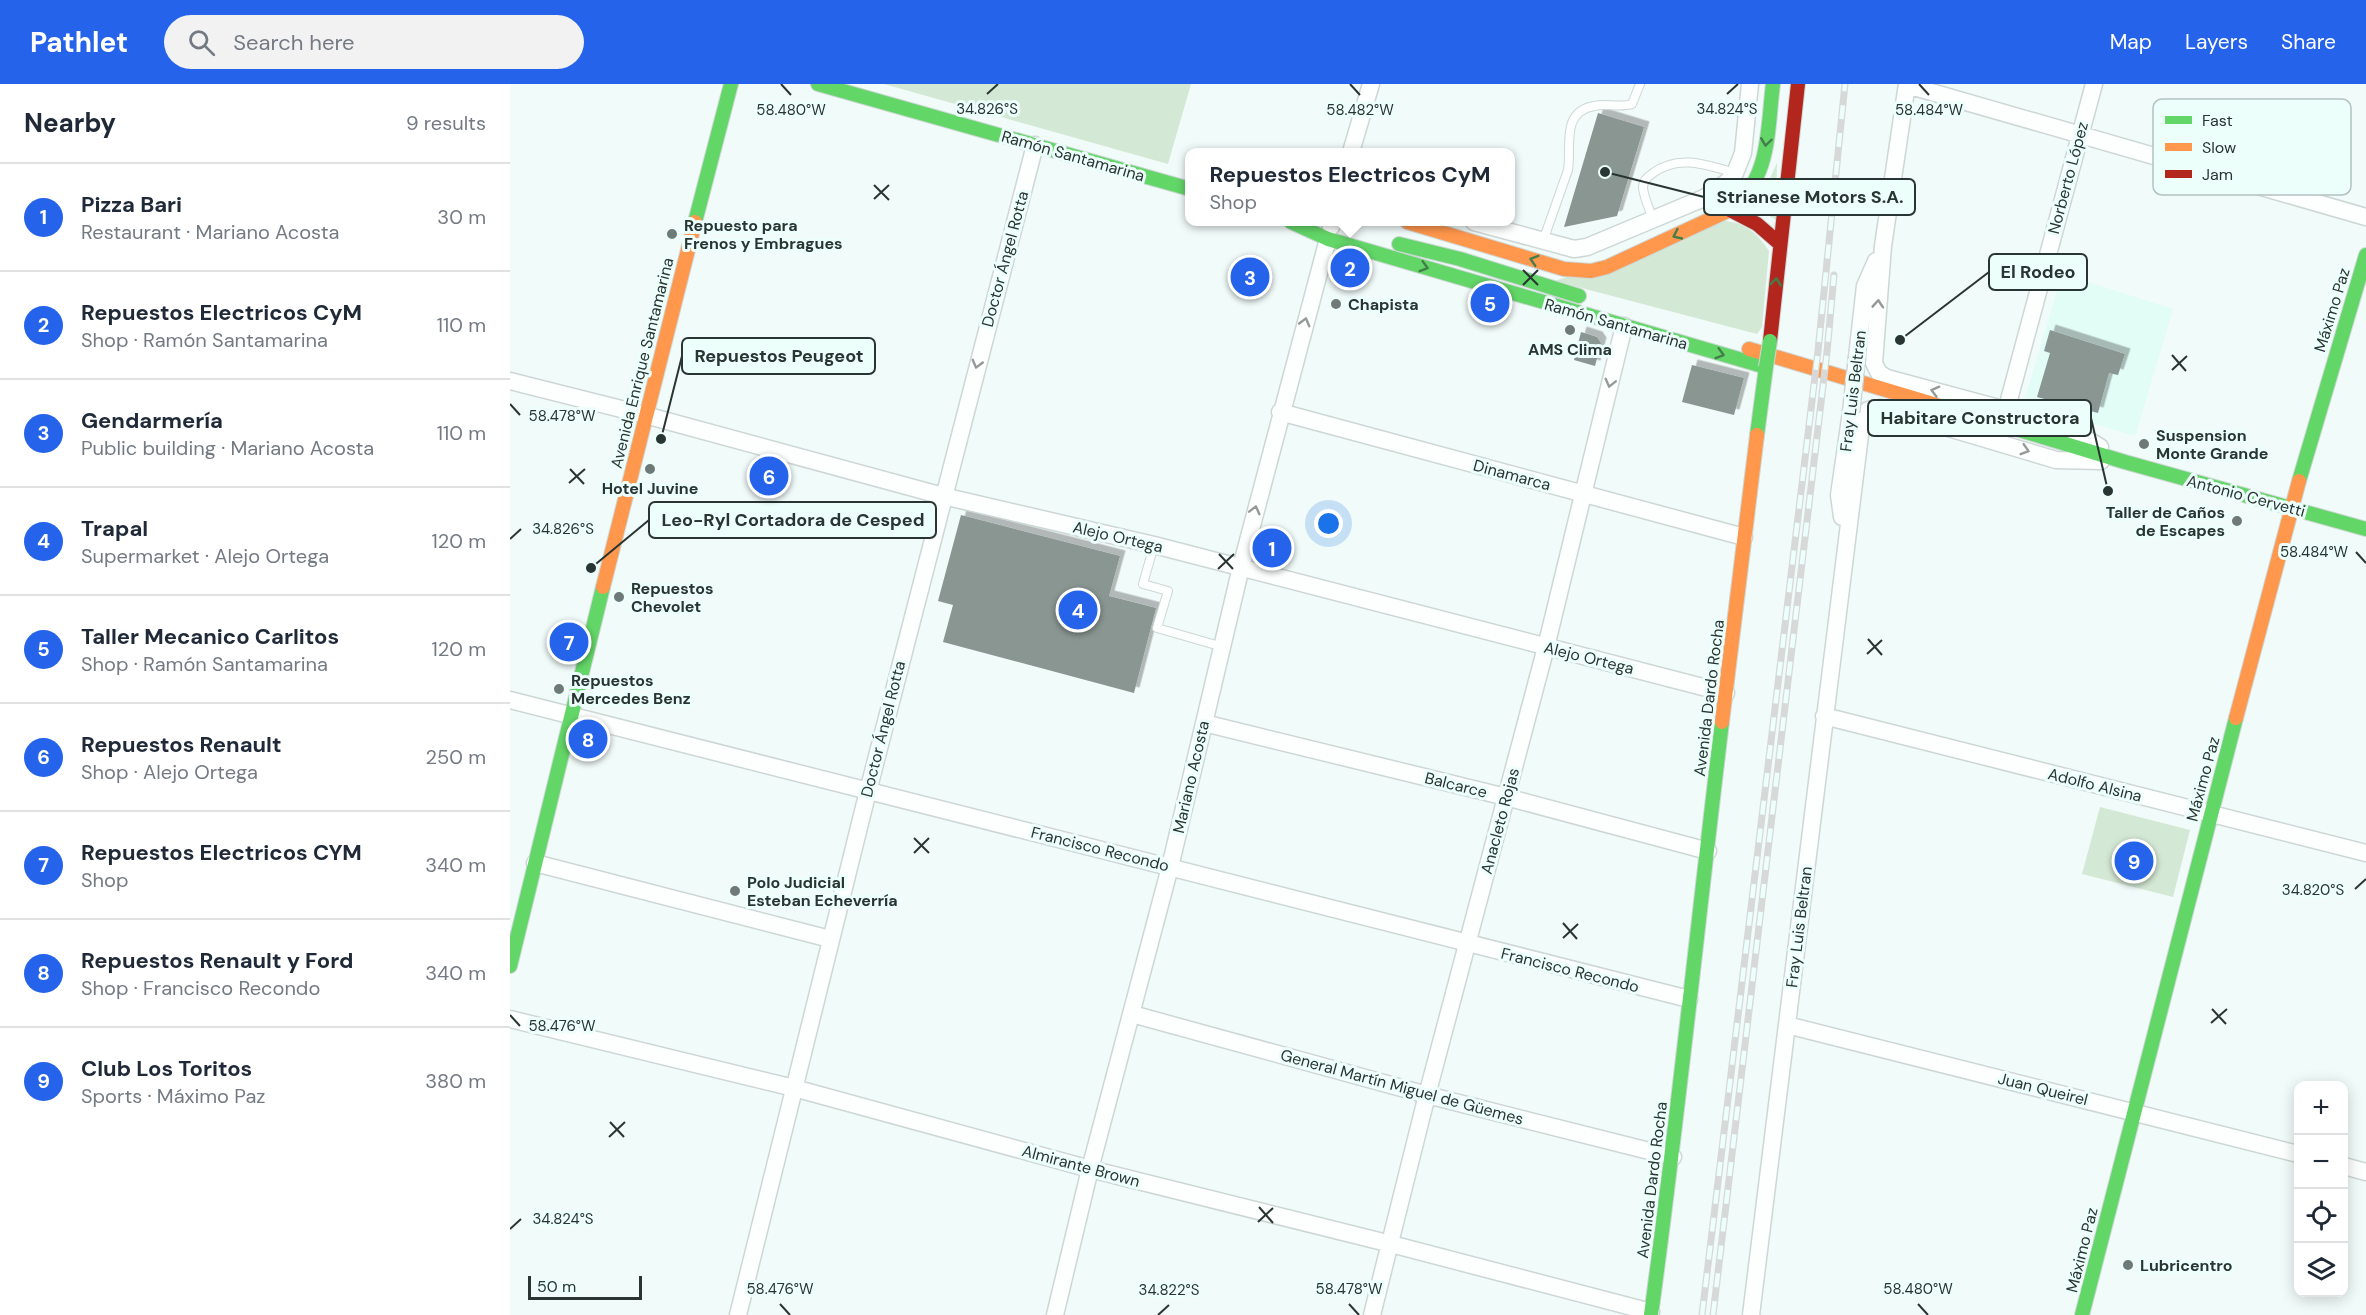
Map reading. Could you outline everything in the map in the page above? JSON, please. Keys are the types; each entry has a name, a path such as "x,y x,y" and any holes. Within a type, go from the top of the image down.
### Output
{"main road":[{"name":"Avenida Enrique Santamarina","path":"510,966 645,415 731,84"},
{"name":"Ramón Santamarina","path":"818,84 1185,188"},
{"path":"1420,226 1564,269 1591,271 1621,262 1730,210 1751,191 1759,178 1763,165 1773,84"},
{"name":"Avenida Dardo Rocha","path":"1651,1313 1673,1157 1689,999 1770,340 1798,84"},
{"path":"1730,210 1767,230 1780,244"},
{"name":"Ramón Santamarina","path":"1313,226 1363,235"},
{"name":"Ramón Santamarina","path":"1330,229 1460,259"},
{"name":"Ramón Santamarina","path":"1330,229 1624,326 1766,368"},
{"name":"Ramón Santamarina","path":"1385,240 1460,259 1595,301"},
{"name":"Máximo Paz","path":"2082,1315 2291,508 2366,255"},
{"name":"Ramón Santamarina","path":"1674,325 1820,371"},
{"name":"Antonio Cervetti","path":"1820,371 2126,462 2366,529"}],"street":[{"path":"1353,148 1371,84"},
{"path":"1488,226 1574,249 1587,247 1704,198 1718,190 1735,173 1743,153 1750,84"},
{"name":"Norberto López","path":"2006,411 2094,84"},
{"path":"1907,85 2153,155"},
{"name":"Fray Luis Beltran","path":"1874,363 1883,246 1907,85"},
{"name":"Doctor Ángel Rotta","path":"738,1315 867,791 1035,145"},
{"path":"2290,195 2366,217"},
{"name":"Mariano Acosta","path":"1055,1315 1090,1169 1170,867 1280,412 1330,229"},
{"name":"Fray Luis Beltran","path":"1751,1315 1845,538 1839,495 1859,411 1857,357 1865,286 1883,246"},
{"name":"Anacleto Rojas","path":"1372,1315 1427,1095 1546,647 1624,326"},
{"name":"Antonio Cervetti","path":"1874,363 1878,373 1887,378 2065,426 2126,462"},
{"name":"Alejo Ortega","path":"510,381 943,496 1154,544 1726,693"},
{"name":"Antonio Cervetti","path":"1859,411 1881,408 2056,460 2126,462"},
{"name":"Dinamarca","path":"1280,412 1744,537"},
{"name":"Francisco Recondo","path":"510,700 1689,999"},
{"name":"Adolfo Alsina","path":"1824,716 2366,853"},
{"name":"Balcarce","path":"1204,723 1506,797 1708,851"},
{"path":"535,863 830,939"},
{"name":"General Martín Miguel de Güemes","path":"1132,1014 1427,1095 1673,1157"},
{"name":"Almirante Brown","path":"510,1018 794,1088 1090,1169 1391,1244 1651,1313"},
{"name":"Juan Queirel","path":"1787,1025 2294,1153"},
{"path":"2348,1167 2366,1172"}],"lane":[{"path":"1543,242 1568,170 1570,159 1568,129 1578,114 1591,106 1632,104 1640,84"},
{"path":"1653,220 1643,188 1646,178 1656,171 1673,163 1687,162 1735,173"},
{"path":"1154,544 1143,584 1168,591 1157,628 1222,647"}],"shaded area":[{"path":"884,84 1191,84 1168,164"},
{"path":"1777,163 1776,220 1756,208"},
{"path":"1724,221 1745,226 1760,239 1769,251 1762,327 1757,334 1555,281"},
{"path":"2062,274 2173,309 2135,436 2024,403"},
{"path":"2100,807 2190,830 2173,897 2082,874"}],"building":[{"path":"1598,113 1644,127 1617,216 1564,227"},
{"path":"2050,330 2125,354 2118,375 2109,373 2098,413 2037,397 2050,353 2044,351"},
{"path":"1581,332 1597,337 1601,343 1595,366 1574,360"},
{"path":"1692,365 1744,378 1734,415 1682,402"},
{"path":"961,515 1120,556 1109,596 1156,608 1134,693 943,642 953,605 938,601"}],"railway":[{"path":"1702,1315 1818,351 1845,84"},
{"path":"1713,1315 1827,352 1834,275"}],"traffic: fast":[{"path":"695,222 731,84"},
{"path":"818,84 1185,188"},
{"path":"1730,210 1743,198 1760,169 1768,136 1773,84"},
{"path":"1300,226 1328,239 1766,367 1757,435"},
{"path":"1399,244 1460,259 1579,296"},
{"path":"2299,481 2366,255"},
{"path":"1766,367 1770,341"},
{"path":"1980,418 2125,462 2366,529"},
{"path":"510,966 603,587"},
{"path":"2082,1315 2236,718"},
{"path":"1651,1315 1722,722"}],"traffic: slow":[{"path":"1420,226 1564,269 1591,271 1607,267 1730,210"},
{"path":"603,587 695,222"},
{"path":"1749,349 1980,418"},
{"path":"1722,722 1757,435"},
{"path":"2236,718 2299,481"}],"traffic: jam":[{"path":"1770,341 1798,84"},
{"path":"1730,210 1757,224 1780,244"}],"place":[{"name":"Strianese Motors S.A.","path":"1605,172"},
{"name":"Repuesto para Frenos y Embragues","path":"672,234"},
{"name":"Repuestos Electricos CyM","path":"1350,268"},
{"name":"Gendarmería","path":"1250,277"},
{"name":"Taller Mecanico Carlitos","path":"1490,303"},
{"name":"Chapista","path":"1336,304"},
{"name":"AMS Clima","path":"1570,330"},
{"name":"El Rodeo","path":"1900,340"},
{"name":"Repuestos Peugeot","path":"661,439"},
{"name":"Suspension Monte Grande","path":"2144,444"},
{"name":"Hotel Juvine","path":"650,469"},
{"name":"Repuestos Renault","path":"769,476"},
{"name":"Habitare Constructora","path":"2108,491"},
{"name":"Taller de Caños de Escapes","path":"2237,521"},
{"name":"Pizza Bari","path":"1272,548"},
{"name":"Leo-Ryl Cortadora de Cesped","path":"591,568"},
{"name":"Repuestos Chevolet","path":"619,597"},
{"name":"Trapal","path":"1078,610"},
{"name":"Repuestos Electricos CYM","path":"569,642"},
{"name":"Repuestos Mercedes Benz","path":"559,689"},
{"name":"Repuestos Renault y Ford","path":"588,739"},
{"name":"Club Los Toritos","path":"2134,861"},
{"name":"Polo Judicial Esteban Echeverría","path":"735,891"},
{"name":"Lubricentro","path":"2128,1265"}]}
